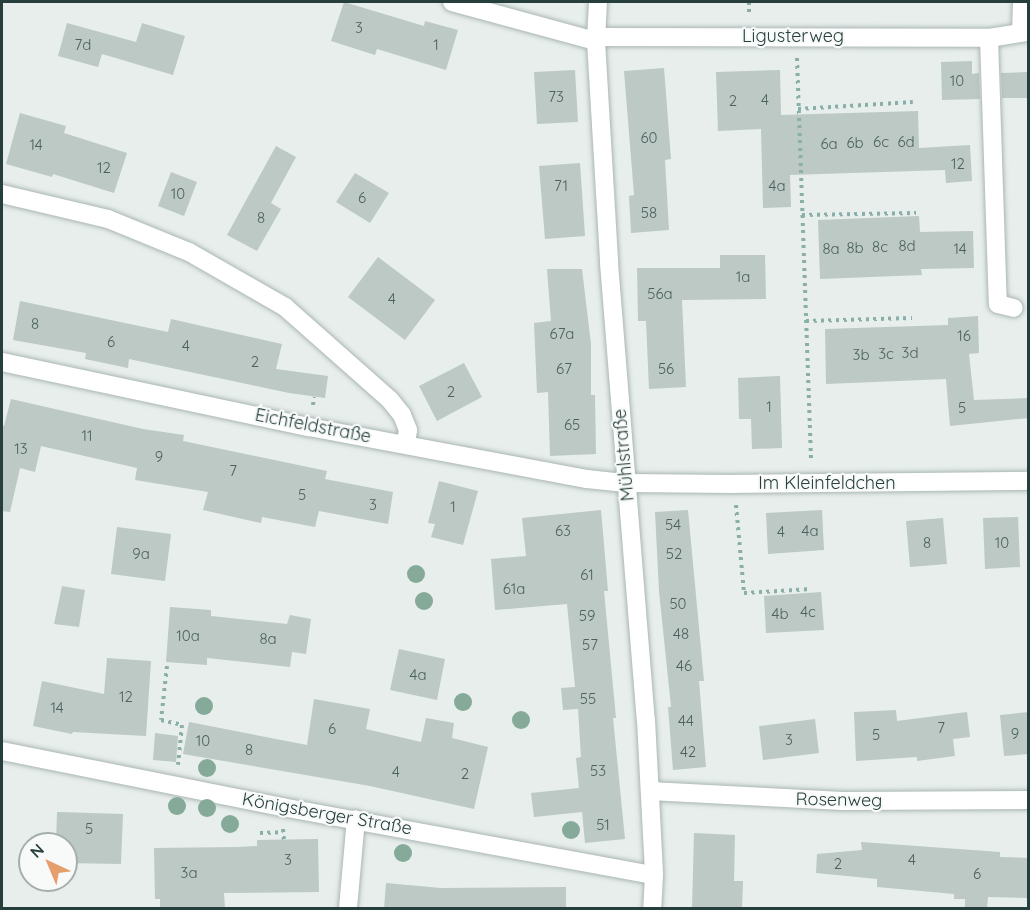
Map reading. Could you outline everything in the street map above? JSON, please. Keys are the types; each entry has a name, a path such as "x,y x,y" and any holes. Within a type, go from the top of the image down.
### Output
{"street":[{"name":"Ligusterweg","path":"452,2 596,39 797,35 989,38 1025,32"},
{"name":"Mühlstraße","path":"598,2 596,39 609,263 650,791 654,875 652,909"},
{"path":"1022,2 1025,32"},
{"path":"989,38 998,303 1014,308"},
{"path":"2,194 108,219 189,252 285,307 390,400 402,415 408,429 406,443"},
{"name":"Eichfeldstraße","path":"2,362 309,427 406,443 587,479 626,483"},
{"name":"Im Kleinfeldchen","path":"626,483 1029,481"},
{"name":"Königsberger Straße","path":"2,751 654,875"},
{"name":"Rosenweg","path":"650,791 843,801 1029,800"},
{"path":"348,909 356,819"}],"path":[{"path":"797,35 812,483"},
{"path":"798,108 913,102"},
{"path":"802,215 916,213"},
{"path":"806,321 912,318"},
{"path":"734,484 744,593 811,589"},
{"path":"166,666 161,720 182,725 178,765"},
{"path":"260,833 283,832 284,840"}],"building":[{"path":"344,2 424,26 425,21 458,30 446,70 377,49 375,55 331,41"},
{"path":"67,23 136,42 142,23 185,36 173,75 102,54 98,67 58,56"},
{"path":"972,61 972,74 979,73 980,99 942,100 941,62"},
{"path":"664,68 671,159 665,160 669,230 631,233 629,196 634,195 624,71"},
{"path":"575,70 578,122 537,124 534,72"},
{"path":"780,70 781,115 918,111 919,148 970,145 972,181 946,183 945,170 790,175 791,207 763,208 761,129 718,131 716,72"},
{"path":"1029,72 1029,98 1002,98 1001,73"},
{"path":"20,113 66,126 64,133 127,153 114,193 53,174 52,177 6,164"},
{"path":"276,146 296,157 271,203 281,209 257,251 227,235"},
{"path":"580,163 585,236 545,239 539,166"},
{"path":"171,172 197,182 184,216 158,206"},
{"path":"355,173 389,193 370,223 336,202"},
{"path":"919,216 920,232 973,231 974,268 921,269 922,275 820,279 818,220"},
{"path":"720,255 765,255 766,299 682,300 686,387 649,389 646,321 638,321 637,268 720,268"},
{"path":"378,257 435,300 405,340 348,297"},
{"path":"547,269 582,269 591,344 591,395 595,395 596,454 550,456 548,392 537,393 534,323 551,321"},
{"path":"20,301 168,332 171,319 282,344 276,369 328,376 325,398 289,393 129,359 128,368 85,359 86,353 13,340"},
{"path":"978,316 979,353 969,354 974,400 1029,398 1029,418 950,426 946,379 826,384 825,329 948,325 948,318"},
{"path":"464,363 482,397 437,421 419,386"},
{"path":"780,376 782,448 752,449 751,419 739,419 738,378"},
{"path":"11,399 143,429 184,435 183,441 327,471 325,479 393,492 388,524 319,511 315,527 262,517 261,523 203,510 208,492 135,480 137,468 41,446 35,472 20,468 10,512 2,511 2,425 4,426"},
{"path":"439,481 478,491 463,545 431,537 435,524 428,523"},
{"path":"601,510 608,591 604,591 616,718 613,718 625,839 585,843 582,812 534,817 531,793 579,788 576,758 581,757 578,709 563,710 561,688 575,687 567,604 495,610 491,559 526,556 522,518"},
{"path":"688,510 704,681 699,681 706,767 673,770 668,707 671,707 659,591 655,512"},
{"path":"822,510 824,550 768,554 766,513"},
{"path":"1018,517 1020,567 985,569 983,518"},
{"path":"943,518 947,564 910,567 906,521"},
{"path":"117,527 171,534 165,581 111,574"},
{"path":"62,586 85,590 79,627 54,624"},
{"path":"821,592 824,630 766,633 764,596"},
{"path":"170,607 211,610 211,616 287,624 290,615 311,619 306,654 292,652 290,667 207,658 207,665 166,662"},
{"path":"399,649 445,659 437,700 390,690"},
{"path":"107,658 151,661 146,736 73,732 72,734 33,726 42,681 104,694"},
{"path":"314,699 370,709 366,729 421,742 426,718 454,723 452,738 488,747 474,809 370,786 183,754 189,722 307,745"},
{"path":"896,710 897,721 967,712 970,737 953,739 955,756 917,761 917,757 856,761 854,712"},
{"path":"1029,712 1029,754 1004,756 1000,715"},
{"path":"815,719 819,753 763,760 759,726"},
{"path":"155,733 178,736 176,762 153,760"},
{"path":"57,812 123,814 121,864 78,863 78,832 56,832"},
{"path":"694,833 735,835 734,881 743,881 742,909 692,909"},
{"path":"318,839 319,892 224,893 225,909 160,909 160,899 155,899 154,848 257,846 257,840"},
{"path":"861,842 1000,852 1000,857 1029,858 1029,898 988,897 987,909 965,909 965,899 954,899 954,894 877,887 877,879 816,873 817,854 862,850"},
{"path":"386,883 441,888 566,887 566,909 384,909"}]}
